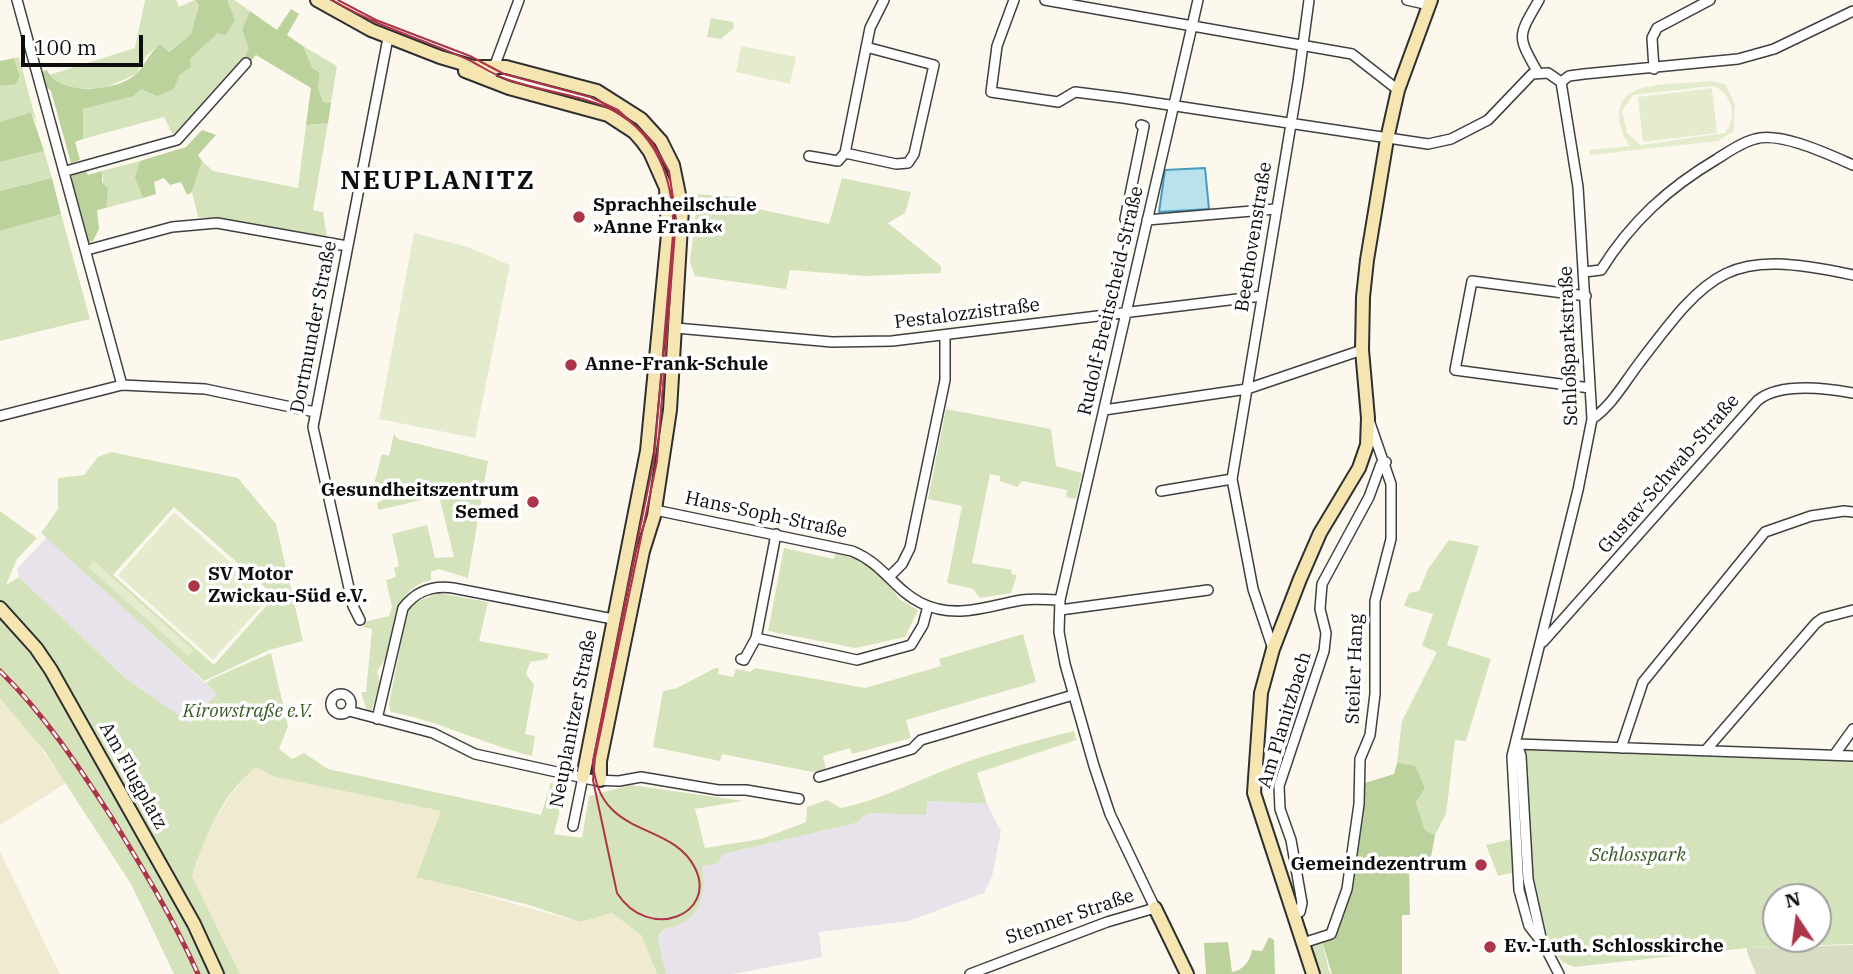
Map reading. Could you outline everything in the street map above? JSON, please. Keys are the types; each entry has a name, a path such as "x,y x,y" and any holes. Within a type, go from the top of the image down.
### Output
{"street":[{"path":"17,0 122,385"},
{"name":"Neuplanitzer Straße","path":"317,0 388,37 440,57 474,67 506,67 597,91 641,119 661,141 676,174 681,198 670,410 655,510 628,621 600,761 600,780"},
{"path":"809,156 838,161 845,153 870,28 884,0"},
{"path":"1014,0 997,46 991,92 1058,102 1075,92 1428,144 1467,133 1488,120 1522,82 1543,73"},
{"path":"1045,0 1352,54 1398,90"},
{"name":"Rudolf-Breitscheid-Straße","path":"1155,908 1110,814 1073,695 1059,632 1060,605 1198,0"},
{"name":"Beethovenstraße","path":"1273,649 1253,589 1232,479 1309,0"},
{"path":"1312,974 1254,793 1261,693 1273,649 1320,533 1359,468 1367,445 1368,418 1362,350 1364,284 1387,139 1398,90 1430,2 1407,0"},
{"path":"1539,0 1521,36 1524,49 1543,73 1561,82 1569,76 1747,57 1851,16"},
{"path":"1654,69 1652,38 1657,28 1710,0"},
{"path":"489,81 518,3"},
{"name":"Dortmunder Straße","path":"360,620 353,606 315,447 315,411 388,37"},
{"path":"845,153 896,164 908,163 914,154 934,65 866,47"},
{"name":"Neuplanitzer Straße","path":"440,57 489,81 608,115 634,132 650,152 665,184 668,205 661,328 638,506 573,826"},
{"path":"65,171 177,140 246,62"},
{"name":"Schloßparkstraße","path":"1559,974 1542,942 1529,926 1519,890 1511,756 1517,744 1592,419 1578,187 1561,82"},
{"name":"Rudolf-Breitscheid-Straße","path":"1125,219 1144,126 1141,125"},
{"path":"1584,272 1601,270 1625,233 1652,205 1695,172 1756,138 1806,145 1853,165"},
{"path":"1147,220 1275,209"},
{"path":"87,250 172,227 217,223 346,246"},
{"path":"1592,419 1609,405 1681,309 1716,279 1736,268 1760,263 1789,263 1853,275"},
{"path":"1586,296 1472,281 1455,370 1590,388"},
{"name":"Pestalozzistraße","path":"676,328 832,342 945,337 1126,311 1262,296"},
{"path":"661,328 676,328"},
{"path":"890,576 902,564 910,548 946,380 945,337"},
{"path":"1104,410 1247,389 1362,350"},
{"path":"0,416 122,385 205,389 315,411"},
{"name":"Gustav-Schwab-Straße","path":"1541,644 1758,400 1782,390 1832,389 1853,393"},
{"name":"Steiler Hang","path":"1303,943 1331,934 1347,888 1359,804 1360,759 1370,735 1375,694 1375,600 1391,539 1393,510 1386,462 1368,418"},
{"name":"Am Planitzbach","path":"1293,914 1300,912 1302,903 1291,840 1280,809 1279,786 1324,651 1326,633 1320,609 1322,584 1369,497 1381,464 1386,462"},
{"path":"1161,491 1232,479"},
{"path":"638,506 655,510"},
{"name":"Hans-Soph-Straße","path":"655,510 852,551 877,563 906,593 928,606 968,612 1023,600 1060,605"},
{"path":"1622,748 1643,682 1765,532 1811,516 1853,512"},
{"path":"741,659 744,660 756,638 776,534"},
{"path":"377,719 403,608 416,595 428,589 453,589 613,619"},
{"path":"1060,605 1208,590"},
{"path":"756,638 857,660 911,645 923,625 928,606"},
{"name":"Am Flugplatz","path":"0,608 23,632 51,670 194,924 217,974"},
{"path":"1706,751 1816,623 1823,618 1853,610"},
{"name":"Neuplanitzer Straße","path":"613,619 628,621"},
{"path":"819,777 912,749 921,740 1073,695"},
{"path":"349,711 433,733 475,754 583,777 619,781 641,777 799,799"},
{"path":"1835,754 1853,729"},
{"path":"1517,744 1853,756"},
{"name":"Stenner Straße","path":"970,974 1107,922 1155,908 1186,974"}],"shaded area":[{"path":"47,537 217,694 190,724 125,678 19,577 17,569"},
{"path":"0,698 12,708 66,783 0,825"},
{"path":"256,767 275,777 441,811 416,876 579,922 612,913 641,935 657,974 240,974 192,876 209,826 244,777"},
{"path":"926,801 987,804 1001,831 992,877 984,893 909,921 819,932 822,957 733,974 666,974 658,938 665,929 690,918 701,902 702,866 723,854 856,823 868,813 925,815"},
{"path":"0,852 60,974 0,974"}],"green space":[{"path":"145,0 176,0 179,7 195,0 199,5 191,34 168,52 160,44 146,56 136,74 103,89 68,88 49,75 135,48"},
{"path":"195,0 227,0 235,20 226,35 218,33 190,59 191,67 179,75 174,89 157,96 141,89 134,96 83,109 83,139 75,142 80,160 71,163 51,91 45,86 42,72 47,70 54,79 76,88 103,88 127,80 139,71 160,44 169,52 191,34 199,5"},
{"path":"227,0 234,0 250,11 242,29 250,48 243,61 175,139 164,117 83,139 83,109 134,96 141,89 179,75 190,59 218,33"},
{"path":"291,9 299,14 287,35 303,46 312,68 320,73 318,87 323,102 331,103 328,123 306,125 311,88 256,55 249,63 243,61 249,48 242,29 250,11 277,30"},
{"path":"711,18 733,22 734,28 721,39 707,37"},
{"path":"303,46 337,66 331,103 323,102 318,87 320,73 312,69"},
{"path":"741,46 796,57 790,84 736,72"},
{"path":"19,57 37,124 31,112 0,122 0,86 16,83 20,76 14,58"},
{"path":"14,58 20,76 16,84 0,86 0,61"},
{"path":"1712,81 1725,84 1735,104 1734,131 1718,141 1590,155 1589,150 1630,146 1622,132 1619,115 1623,100 1628,94 1653,86","holes":["1713,86 1720,89 1729,100 1732,113 1725,133 1641,145 1627,133 1622,111 1633,95"]},
{"path":"1712,88 1717,133 1643,142 1638,97"},
{"path":"31,112 44,151 0,162 0,122"},
{"path":"328,123 313,210 323,212 327,237 198,217 192,192 202,161 213,171 298,188 306,125"},
{"path":"202,130 216,135 198,155 202,161 192,192 187,195 181,182 170,185 164,178 154,182 156,194 143,198 135,177 140,161 186,147"},
{"path":"44,151 52,178 0,191 0,162"},
{"path":"140,161 136,177 143,198 106,208 102,171"},
{"path":"86,171 88,175 102,171 102,182 108,189 106,208 97,210 99,229 93,241 88,242 71,184 72,175"},
{"path":"52,178 61,214 0,231 0,191"},
{"path":"842,178 911,192 905,213 888,223 941,266 941,273 865,276 790,270 786,289 695,276 690,262 698,194 746,198 744,206 829,224"},
{"path":"61,214 90,319 0,341 0,231"},
{"path":"414,233 468,247 510,265 475,438 379,419"},
{"path":"946,409 1051,429 1056,466 1082,473 1076,499 1066,497 1067,490 1022,481 1017,487 1000,481 1000,476 990,474 972,563 1012,570 1011,574 1017,575 1011,593 980,598 973,589 947,583 962,506 928,499"},
{"path":"394,434 398,439 488,461 468,578 439,569 431,572 431,580 416,586 406,595 399,607 385,660 377,671 380,683 371,713 366,708 361,692 366,692 372,629 363,627 364,622 389,616 392,607 386,580 396,577 394,568 399,566 392,534 427,525 435,558 454,557 439,496 378,510 377,503 383,500 381,494 375,496 373,488 382,454 389,456"},
{"path":"111,452 238,478 276,524 303,641 269,650 204,681 41,533 58,509 58,478 84,475 98,457","holes":["174,507 275,596 214,665 113,575"]},
{"name":"Kirowstraße e.V.","path":"0,511 37,538 17,559 6,585 19,577 125,678 190,723 217,694 206,683 271,653 288,726 279,749 292,759 304,753 328,769 541,815 551,783 566,787 554,834 582,838 589,796 631,785 743,801 695,809 705,848 761,839 806,822 807,807 827,800 841,808 856,805 1013,747 1074,731 1076,740 977,773 987,804 927,801 926,815 868,813 856,823 723,854 718,863 702,866 703,891 694,913 680,924 665,930 658,938 666,974 657,974 641,935 612,913 580,922 529,905 416,877 441,811 275,777 256,767 224,803 192,876 240,974 174,974 131,884 45,752 0,698"},
{"name":"SV Motor Zwickau-Süd e.V.","path":"174,512 270,597 213,660 118,575"},
{"path":"1449,540 1479,546 1447,645 1491,659 1466,741 1455,740 1446,814 1435,835 1425,830 1416,801 1425,788 1397,763 1402,721 1437,652 1422,646 1433,614 1404,606 1409,593 1419,591 1428,569"},
{"path":"784,548 834,559 836,551 861,559 885,578 899,599 918,610 905,637 856,648 768,631"},
{"path":"94,561 193,650 188,656 88,567"},
{"path":"438,593 488,602 479,641 549,654 547,659 530,662 526,674 534,685 525,734 535,736 532,756 427,721 391,712 389,704 407,612 416,602"},
{"path":"1023,634 1036,682 906,720 911,738 852,754 850,748 823,756 826,770 812,772 722,754 720,761 653,747 663,691 677,688 715,668 719,668 718,674 733,677 736,669 750,672 755,668 865,688 941,666 939,659"},
{"name":"Schlosspark","path":"1523,748 1853,760 1853,944 1832,945 1832,883 1762,883 1762,947 1574,967 1560,959 1550,943 1542,920 1528,826"},
{"path":"1397,763 1415,766 1425,788 1416,802 1425,830 1435,835 1431,857 1409,862 1410,915 1402,915 1402,974 1332,974 1322,941 1332,939 1351,883 1359,842 1365,783 1394,774"},
{"path":"1512,839 1515,872 1498,876 1486,845"},
{"path":"1269,937 1274,940 1275,974 1206,974 1204,943 1228,942 1232,972 1245,965 1252,950 1262,951"},
{"path":"1322,941 1332,974 1318,974 1309,944"},
{"path":"1853,945 1853,974 1756,974 1747,952 1747,948 1762,948 1762,953 1832,953 1832,946"}],"water":[{"path":"1205,168 1209,209 1159,212 1165,170"}],"tram line":[{"path":"332,0 383,25 469,60 506,79 604,106 637,128 650,143 666,176 671,195 673,234 654,459 593,761 598,786 607,804 621,817 670,842 684,853 695,868 700,884 697,898 689,909 677,917 646,917 630,908 617,893 593,780 595,758 657,461 676,219 669,171 650,139 618,110 590,97 504,74 470,56 376,20 338,0"}],"railway":[{"path":"0,671 45,722 98,796 157,893 198,974"}],"place":[{"name":"Sprachheilschule »Anne Frank«","path":"579,217"},
{"name":"Anne-Frank-Schule","path":"571,365"},
{"name":"Gesundheitszentrum Semed","path":"533,502"},
{"name":"SV Motor Zwickau-Süd e.V.","path":"194,586"},
{"name":"Gemeindezentrum","path":"1481,865"},
{"name":"Ev.-Luth. Schlosskirche","path":"1490,947"}],"district":[{"name":"NEUPLANITZ","path":"438,181"}]}
